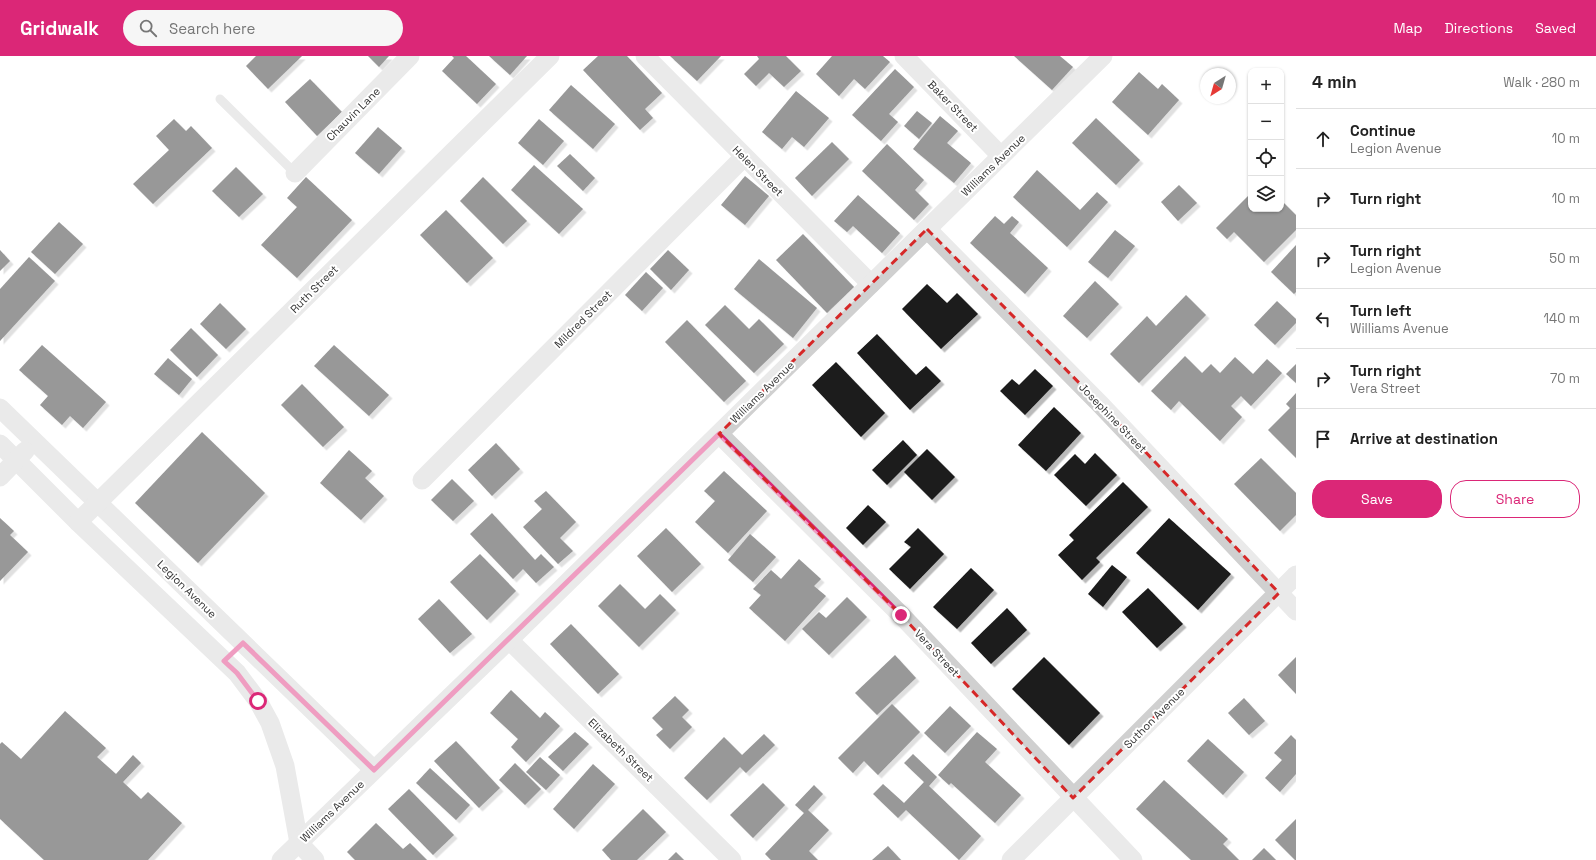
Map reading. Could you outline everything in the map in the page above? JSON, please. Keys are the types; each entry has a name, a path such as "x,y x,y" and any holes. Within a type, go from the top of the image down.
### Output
{"street":[{"name":"Chauvin Lane","path":"295,173 410,56"},
{"name":"Ruth Street","path":"78,522 550,56"},
{"name":"Helen Street","path":"645,56 871,284"},
{"name":"Baker Street","path":"904,56 1001,156"},
{"name":"Williams Avenue","path":"281,860 509,640 1103,56"},
{"name":"Mildred Street","path":"422,480 744,157"},
{"name":"Josephine Street","path":"927,229 1102,405 1296,611"},
{"name":"Legion Avenue","path":"0,408 374,770"},
{"name":"Vera Street","path":"719,434 901,615 1133,860"},
{"path":"0,477 35,442"},
{"path":"0,444 78,522 237,673 258,701 270,723 285,766 299,843 315,860"},
{"name":"Suthon Avenue","path":"1011,860 1296,575"},
{"name":"Elizabeth Street","path":"509,640 732,860"},
{"path":"224,661 243,643"}],"lane":[{"path":"220,100 295,173"}],"highlighted area":[{"path":"927,229 1101,405 1279,593 1073,798 901,615 719,434"}],"building":[{"path":"256,56 302,56 268,89 246,66"},
{"path":"368,56 389,56 379,67"},
{"path":"452,56 466,56 496,84 477,104 442,71 454,58"},
{"path":"489,56 527,56 510,75"},
{"path":"598,56 627,56 662,93 645,109 653,118 640,130 583,70"},
{"path":"670,56 721,56 697,81"},
{"path":"757,56 786,56 801,71 784,87 769,73 756,86 744,74 759,59"},
{"path":"832,56 883,56 890,62 865,89 854,79 839,96 816,74"},
{"path":"1014,56 1060,56 1073,67 1052,90"},
{"path":"895,69 914,87 889,114 898,122 881,141 852,115"},
{"path":"1139,72 1158,89 1162,84 1179,100 1148,135 1112,102"},
{"path":"310,79 342,112 317,136 285,102"},
{"path":"571,85 615,124 593,149 549,110"},
{"path":"796,91 829,118 804,147 792,137 782,149 762,132"},
{"path":"917,111 932,123 919,139 904,126"},
{"path":"940,116 958,131 947,143 971,163 954,183 913,149"},
{"path":"1096,118 1140,160 1116,185 1072,143"},
{"path":"174,119 186,131 191,126 212,148 153,204 133,184 169,150 156,136"},
{"path":"539,119 564,141 543,165 518,143"},
{"path":"378,127 402,148 379,174 355,153"},
{"path":"832,142 849,159 812,196 795,178"},
{"path":"887,144 924,180 915,190 929,204 914,220 862,171"},
{"path":"570,154 595,178 583,191 557,166"},
{"path":"534,165 583,209 559,234 511,190"},
{"path":"236,167 263,194 239,217 212,191"},
{"path":"1037,170 1080,210 1097,192 1108,202 1067,247 1013,197"},
{"path":"745,176 769,196 745,225 721,205"},
{"path":"306,177 352,220 297,278 261,245 297,207 287,198"},
{"path":"483,177 527,221 503,244 460,201"},
{"path":"1179,185 1197,203 1178,221 1161,202"},
{"path":"858,195 900,233 882,253 853,226 847,232 834,221"},
{"path":"1248,196 1248,212 1284,212 1284,203 1296,215 1296,230 1264,262 1234,232 1227,239 1216,228"},
{"path":"446,210 493,258 467,283 420,235"},
{"path":"995,216 1004,224 1012,216 1019,222 1010,233 1048,268 1025,294 970,243"},
{"path":"59,222 83,244 55,274 31,252"},
{"path":"1115,230 1135,246 1108,278 1088,262"},
{"path":"803,234 854,287 827,313 776,260"},
{"path":"1296,245 1296,292 1294,294 1271,272"},
{"path":"0,250 10,261 0,271"},
{"path":"668,250 689,270 671,290 650,269"},
{"path":"29,257 55,281 0,341 0,289"},
{"path":"759,259 817,308 793,338 734,289"},
{"path":"646,272 663,288 642,311 625,295"},
{"path":"1095,281 1119,304 1087,338 1063,316"},
{"path":"927,284 947,303 957,293 978,314 941,349 902,309"},
{"path":"1186,295 1206,315 1139,383 1110,354 1147,316 1156,326"},
{"path":"1277,301 1296,319 1296,323 1275,345 1254,325"},
{"path":"220,303 246,329 226,349 200,324"},
{"path":"725,305 749,329 759,319 784,344 754,373 705,325"},
{"path":"687,320 746,381 724,402 665,342"},
{"path":"191,328 218,355 197,377 170,350"},
{"path":"877,334 916,375 926,366 941,381 910,410 857,353"},
{"path":"42,345 106,402 83,428 70,416 62,425 40,405 48,396 19,370"},
{"path":"334,345 389,395 369,416 314,366"},
{"path":"1185,356 1202,373 1211,364 1220,373 1235,357 1253,374 1267,359 1282,373 1251,406 1241,396 1231,406 1242,417 1220,441 1179,401 1171,410 1151,391"},
{"path":"168,358 192,379 179,395 154,374"},
{"path":"836,362 885,413 861,437 812,385"},
{"path":"1296,364 1296,383 1286,374"},
{"path":"1035,369 1053,386 1025,415 1000,391 1012,379 1019,385"},
{"path":"302,384 344,427 323,447 281,405"},
{"path":"1296,393 1296,458 1268,430 1290,408 1286,404"},
{"path":"1054,407 1081,433 1046,471 1018,445"},
{"path":"202,432 265,493 198,563 135,503"},
{"path":"903,440 917,455 887,485 872,470"},
{"path":"496,443 520,469 492,496 468,470"},
{"path":"927,449 955,477 932,500 904,472"},
{"path":"349,450 372,471 365,478 384,496 361,520 320,483"},
{"path":"1095,453 1117,475 1086,506 1054,475 1075,454 1085,464"},
{"path":"1261,458 1296,493 1296,515 1280,531 1234,484"},
{"path":"724,471 767,511 728,553 695,522 715,501 704,491"},
{"path":"452,479 474,501 453,521 431,500"},
{"path":"1123,482 1148,507 1096,558 1100,562 1082,580 1058,555 1074,540 1069,535"},
{"path":"546,491 576,522 560,538 573,551 558,564 523,527 542,509 534,501"},
{"path":"868,505 886,522 863,545 846,528"},
{"path":"492,513 535,560 541,554 554,567 536,583 523,569 513,579 470,534"},
{"path":"0,518 14,531 10,535 28,552 0,581"},
{"path":"1169,518 1231,574 1198,610 1136,553"},
{"path":"666,528 701,564 672,592 637,556"},
{"path":"918,528 944,554 910,589 889,569 911,547 904,542"},
{"path":"750,534 776,557 753,582 728,560"},
{"path":"480,554 516,591 487,620 450,582"},
{"path":"799,559 821,579 814,586 826,596 785,641 749,608 761,595 753,589 771,570 781,579"},
{"path":"1112,565 1127,577 1103,607 1088,594"},
{"path":"971,568 994,590 957,629 933,607"},
{"path":"620,584 645,609 660,594 676,610 639,647 598,606"},
{"path":"1148,588 1183,624 1157,648 1122,612"},
{"path":"847,597 867,617 829,655 802,629 819,612 826,618"},
{"path":"439,599 472,634 450,653 418,619"},
{"path":"1007,608 1027,630 991,664 971,643"},
{"path":"571,624 619,674 598,694 550,644"},
{"path":"895,655 916,678 877,715 855,693"},
{"path":"1044,657 1100,713 1069,745 1012,689"},
{"path":"1296,657 1296,694 1278,675"},
{"path":"511,690 540,718 545,712 560,726 526,762 511,747 518,739 490,713"},
{"path":"675,696 689,710 682,717 692,727 670,749 656,735 663,729 652,718"},
{"path":"1244,698 1265,721 1249,735 1228,713"},
{"path":"892,704 920,732 878,775 864,761 853,773 838,758"},
{"path":"950,706 971,726 945,753 924,733"},
{"path":"65,711 106,748 97,757 116,774 133,755 141,763 123,782 141,799 148,792 182,823 148,860 44,860 0,819 0,744 2,742 21,759"},
{"path":"575,732 589,744 563,771 548,757"},
{"path":"977,732 997,749 985,762 1021,795 995,823 951,783 949,785 938,775"},
{"path":"764,734 775,745 746,773 740,767 707,800 684,778 724,737 742,755"},
{"path":"1291,735 1296,740 1296,774 1280,792 1265,778 1282,760 1274,753"},
{"path":"1208,739 1244,772 1223,795 1187,761"},
{"path":"456,741 500,788 479,808 434,761"},
{"path":"913,754 937,777 929,786 981,836 959,860 906,810 898,818 873,794 883,784 904,803 924,782 904,763"},
{"path":"540,757 560,775 546,790 526,772"},
{"path":"515,763 541,789 525,805 499,780"},
{"path":"593,764 615,784 574,829 553,809"},
{"path":"430,768 470,805 456,820 416,783"},
{"path":"1164,780 1228,839 1223,844 1239,860 1191,860 1136,809"},
{"path":"763,783 785,805 753,838 730,815"},
{"path":"814,785 823,794 808,810 829,830 809,851 818,860 771,860 765,854 804,813 795,805"},
{"path":"409,789 454,835 433,855 388,809"},
{"path":"643,809 666,832 637,860 611,860 602,850"},
{"path":"1296,819 1296,860 1295,860 1275,840"},
{"path":"376,823 403,849 410,843 427,860 355,860 347,852"},
{"path":"888,846 901,860 872,860"},
{"path":"1264,848 1276,860 1252,860"},
{"path":"676,852 684,860 668,860"}],"route":[{"path":"258,701 237,673 224,661 243,643 374,770 719,434 901,615"}]}
